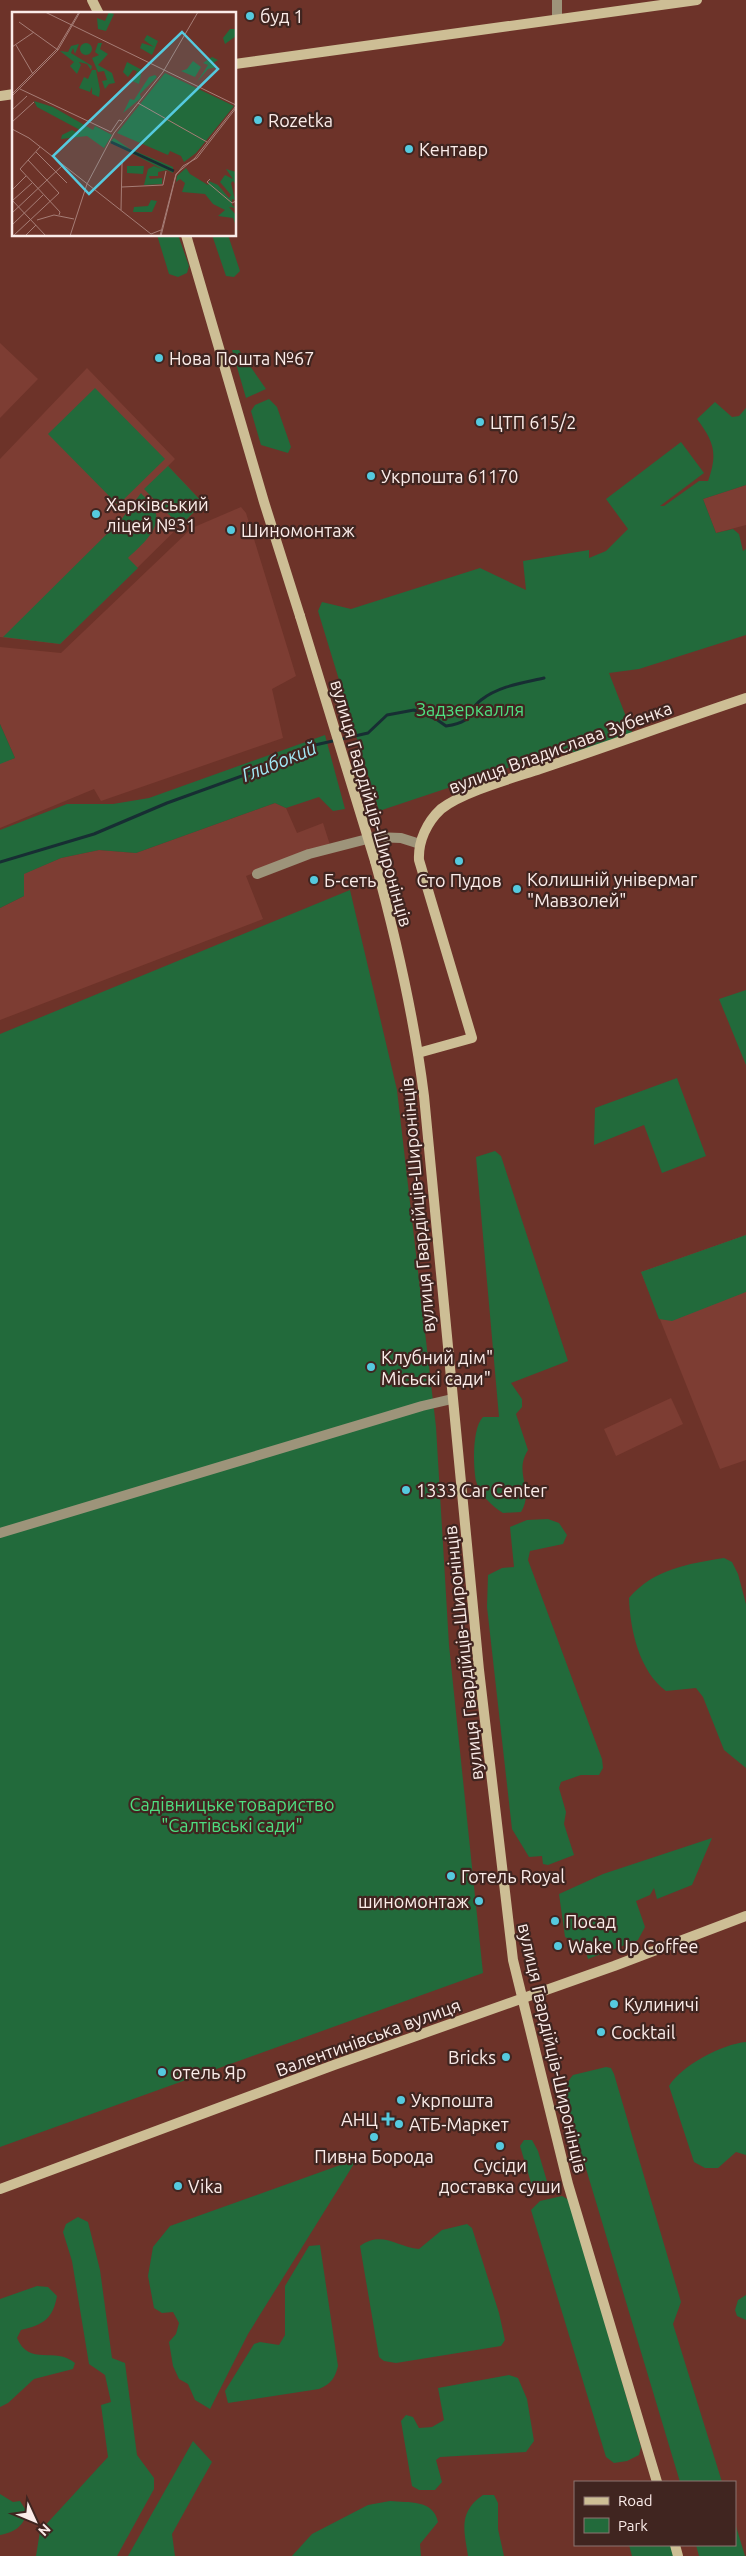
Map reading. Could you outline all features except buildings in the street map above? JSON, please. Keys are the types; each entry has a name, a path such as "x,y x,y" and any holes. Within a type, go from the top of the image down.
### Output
{"main road":[{"path":"92,0 98,12"},
{"path":"236,64 697,0"},
{"name":"вулиця Гвардійців-Широнінців","path":"186,236 250,456 375,861 390,918 418,1053 452,1399 513,1960 568,2184 657,2481"},
{"name":"вулиця Владислава Зубенка","path":"418,1053 472,1038 421,870 420,844 424,831 432,819 452,802 746,698"},
{"name":"Валентинівська вулиця","path":"0,2188 746,1916"}],"street":[{"path":"557,0 557,19"},
{"path":"257,874 310,854 376,837 401,838 420,844"},
{"path":"0,1533 422,1406 452,1399"}],"shaded area":[{"path":"0,343 38,379 0,418"},
{"name":"Харківський ліцей №31","path":"87,368 175,459 168,466 203,503 60,644 0,637 0,459"},
{"path":"746,485 746,525 716,533 703,499"},
{"path":"241,507 246,513 296,676 272,689 283,738 101,801 94,789 0,828 0,763 15,758 0,724 0,647 61,653 192,528"},
{"path":"275,803 286,808 297,833 323,823 330,845 246,876 263,919 0,1020 0,908 24,896 23,874 61,858 99,850 136,853"},
{"path":"746,1235 746,1460 720,1469 641,1272"},
{"path":"671,1398 683,1424 616,1456 604,1429"}],"green space":[{"path":"157,236 178,236 189,266 187,273 178,277 169,274"},
{"path":"212,236 228,236 240,271 234,277 226,276"},
{"path":"232,350 239,350 266,389 246,398"},
{"path":"95,388 165,459 118,505 48,434"},
{"path":"269,399 277,407 291,447 288,453 261,445 251,411 255,405"},
{"name":"Задзеркалля","path":"715,402 732,417 739,416 746,408 746,485 703,499 716,533 733,529 739,534 743,551 746,549 746,635 639,669 609,673 634,737 583,754 562,750 379,811 318,611 322,602 351,609 480,568 526,590 523,561 589,550 589,558 606,551 628,529 606,499 681,442 704,473 660,506 664,506 699,481 708,481 713,463 713,448 711,441 697,419"},
{"path":"168,466 203,503 180,526 144,489"},
{"path":"141,493 153,506 156,523 149,536 128,558 138,568 60,644 3,637 121,520"},
{"path":"0,724 15,758 0,764"},
{"path":"325,735 345,809 333,811 319,797 286,808 275,803 136,853 99,850 61,858 24,874 24,896 0,908 0,830 67,804 113,804 149,798"},
{"name":"Садівницьке товариство \"Салтівські сади\"","path":"350,890 397,1090 436,1427 449,1645 483,1973 0,2147 0,1034"},
{"path":"746,990 746,1065 719,999"},
{"path":"677,1078 706,1156 662,1173 644,1125 594,1145 595,1108"},
{"path":"495,1151 501,1156 568,1361 511,1383 522,1399 522,1407 516,1414 528,1450 523,1467 526,1496 521,1512 503,1513 483,1495 476,1481 474,1466 475,1438 479,1422 483,1417 499,1417 476,1157"},
{"path":"746,1235 746,1292 672,1321 659,1319 641,1272"},
{"path":"548,1519 559,1523 567,1535 563,1544 530,1551 528,1560 602,1759 603,1768 599,1775 581,1775 561,1782 559,1788 566,1812 564,1824 574,1855 548,1865 543,1864 542,1856 529,1857 512,1829 487,1607 488,1575 502,1568 514,1567 510,1527 527,1520"},
{"path":"724,1558 732,1562 738,1574 746,1604 746,1768 724,1750 703,1697 696,1688 666,1691 657,1683 643,1661 631,1623 629,1598 649,1580 672,1569"},
{"path":"712,1838 692,1885 657,1899 654,1888 650,1895 636,1901 645,1927 638,1940 588,1959 584,1945 565,1937 559,1894 603,1874"},
{"path":"746,2042 746,2155 736,2152 718,2168 705,2168 694,2162 669,2086 683,2071 703,2057 726,2047"},
{"path":"606,2067 611,2068 614,2074 681,2302 673,2324 722,2481 680,2481 571,2118 566,2095 569,2081 573,2075"},
{"path":"524,2140 532,2140 538,2151 549,2188 534,2193 520,2146"},
{"path":"357,2159 248,2334 210,2409 195,2400 188,2384 179,2379 173,2366 169,2342 176,2334 179,2323 173,2312 162,2313 154,2308 148,2276 153,2247 170,2226"},
{"path":"562,2196 569,2200 641,2447 639,2455 627,2461 614,2463 606,2457 531,2210 540,2201"},
{"path":"78,2217 88,2222 100,2270 112,2358 125,2363 137,2455 154,2478 154,2489 117,2556 36,2556 40,2531 108,2457 101,2405 111,2402 105,2375 89,2364 72,2261 63,2232 66,2224"},
{"path":"467,2224 472,2228 499,2313 505,2340 501,2346 396,2363 384,2361 379,2357 360,2246 368,2241 383,2239 419,2249 442,2230"},
{"path":"320,2245 338,2366 334,2377 327,2385 319,2389 228,2403 225,2391 254,2344 260,2342 279,2345 285,2335 285,2286 309,2246"},
{"path":"37,2286 48,2287 57,2296 53,2310 46,2320 21,2330 17,2338 22,2347 28,2352 59,2356 75,2363 73,2369 34,2379 8,2403 0,2407 0,2299"},
{"path":"746,2295 746,2320 737,2316 735,2310 738,2300"},
{"path":"509,2375 518,2378 527,2399 534,2441 526,2452 440,2457 436,2460 442,2482 435,2490 419,2490 412,2486 401,2421 406,2415 413,2417 419,2428 432,2427 444,2420 438,2388"},
{"path":"193,2441 212,2462 172,2534 175,2556 128,2556"},
{"path":"0,2494 13,2502 20,2501 27,2512 18,2528 0,2535"},
{"path":"483,2495 494,2495 498,2503 498,2529 504,2556 468,2556 464,2530 466,2515 475,2501"},
{"path":"390,2501 412,2502 426,2506 435,2515 438,2522 420,2544 421,2556 292,2556 312,2534 368,2505"},
{"path":"736,2526 745,2556 699,2556 696,2546 736,2546"},
{"path":"629,2546 671,2546 675,2556 632,2556"}],"waterway":[{"name":"Глибокий","path":"0,862 94,834 167,803 278,763 315,745 368,733 387,715 414,710 436,719 446,726 462,722 481,700 495,691 544,678"}],"place":[{"name":"буд 1","path":"250,16"},
{"name":"Rozetka","path":"258,120"},
{"name":"Кентавр","path":"409,149"},
{"name":"Нова Пошта №67","path":"159,358"},
{"name":"ЦТП 615/2","path":"480,422"},
{"name":"Укрпошта 61170","path":"371,476"},
{"name":"Харківський ліцей №31","path":"96,514"},
{"name":"Шиномонтаж","path":"231,530"},
{"name":"Сто Пудов","path":"459,861"},
{"name":"Б-сеть","path":"314,880"},
{"name":"Колишній універмаг \"Мавзолей\"","path":"517,889"},
{"name":"Клубний дім\" Місьскі сади\"","path":"371,1367"},
{"name":"1333 Car Center","path":"406,1490"},
{"name":"Готель Royal","path":"451,1876"},
{"name":"шиномонтаж","path":"479,1901"},
{"name":"Посад","path":"555,1921"},
{"name":"Wake Up Coffee","path":"558,1946"},
{"name":"Кулиничі","path":"614,2004"},
{"name":"Cocktail","path":"601,2032"},
{"name":"Bricks","path":"506,2057"},
{"name":"отель Яр","path":"162,2072"},
{"name":"Укрпошта","path":"401,2100"},
{"name":"АНЦ","path":"388,2119"},
{"name":"АТБ-Маркет","path":"399,2124"},
{"name":"Пивна Борода","path":"374,2137"},
{"name":"Сусіди доставка суши","path":"500,2146"},
{"name":"Vika","path":"178,2186"}]}
